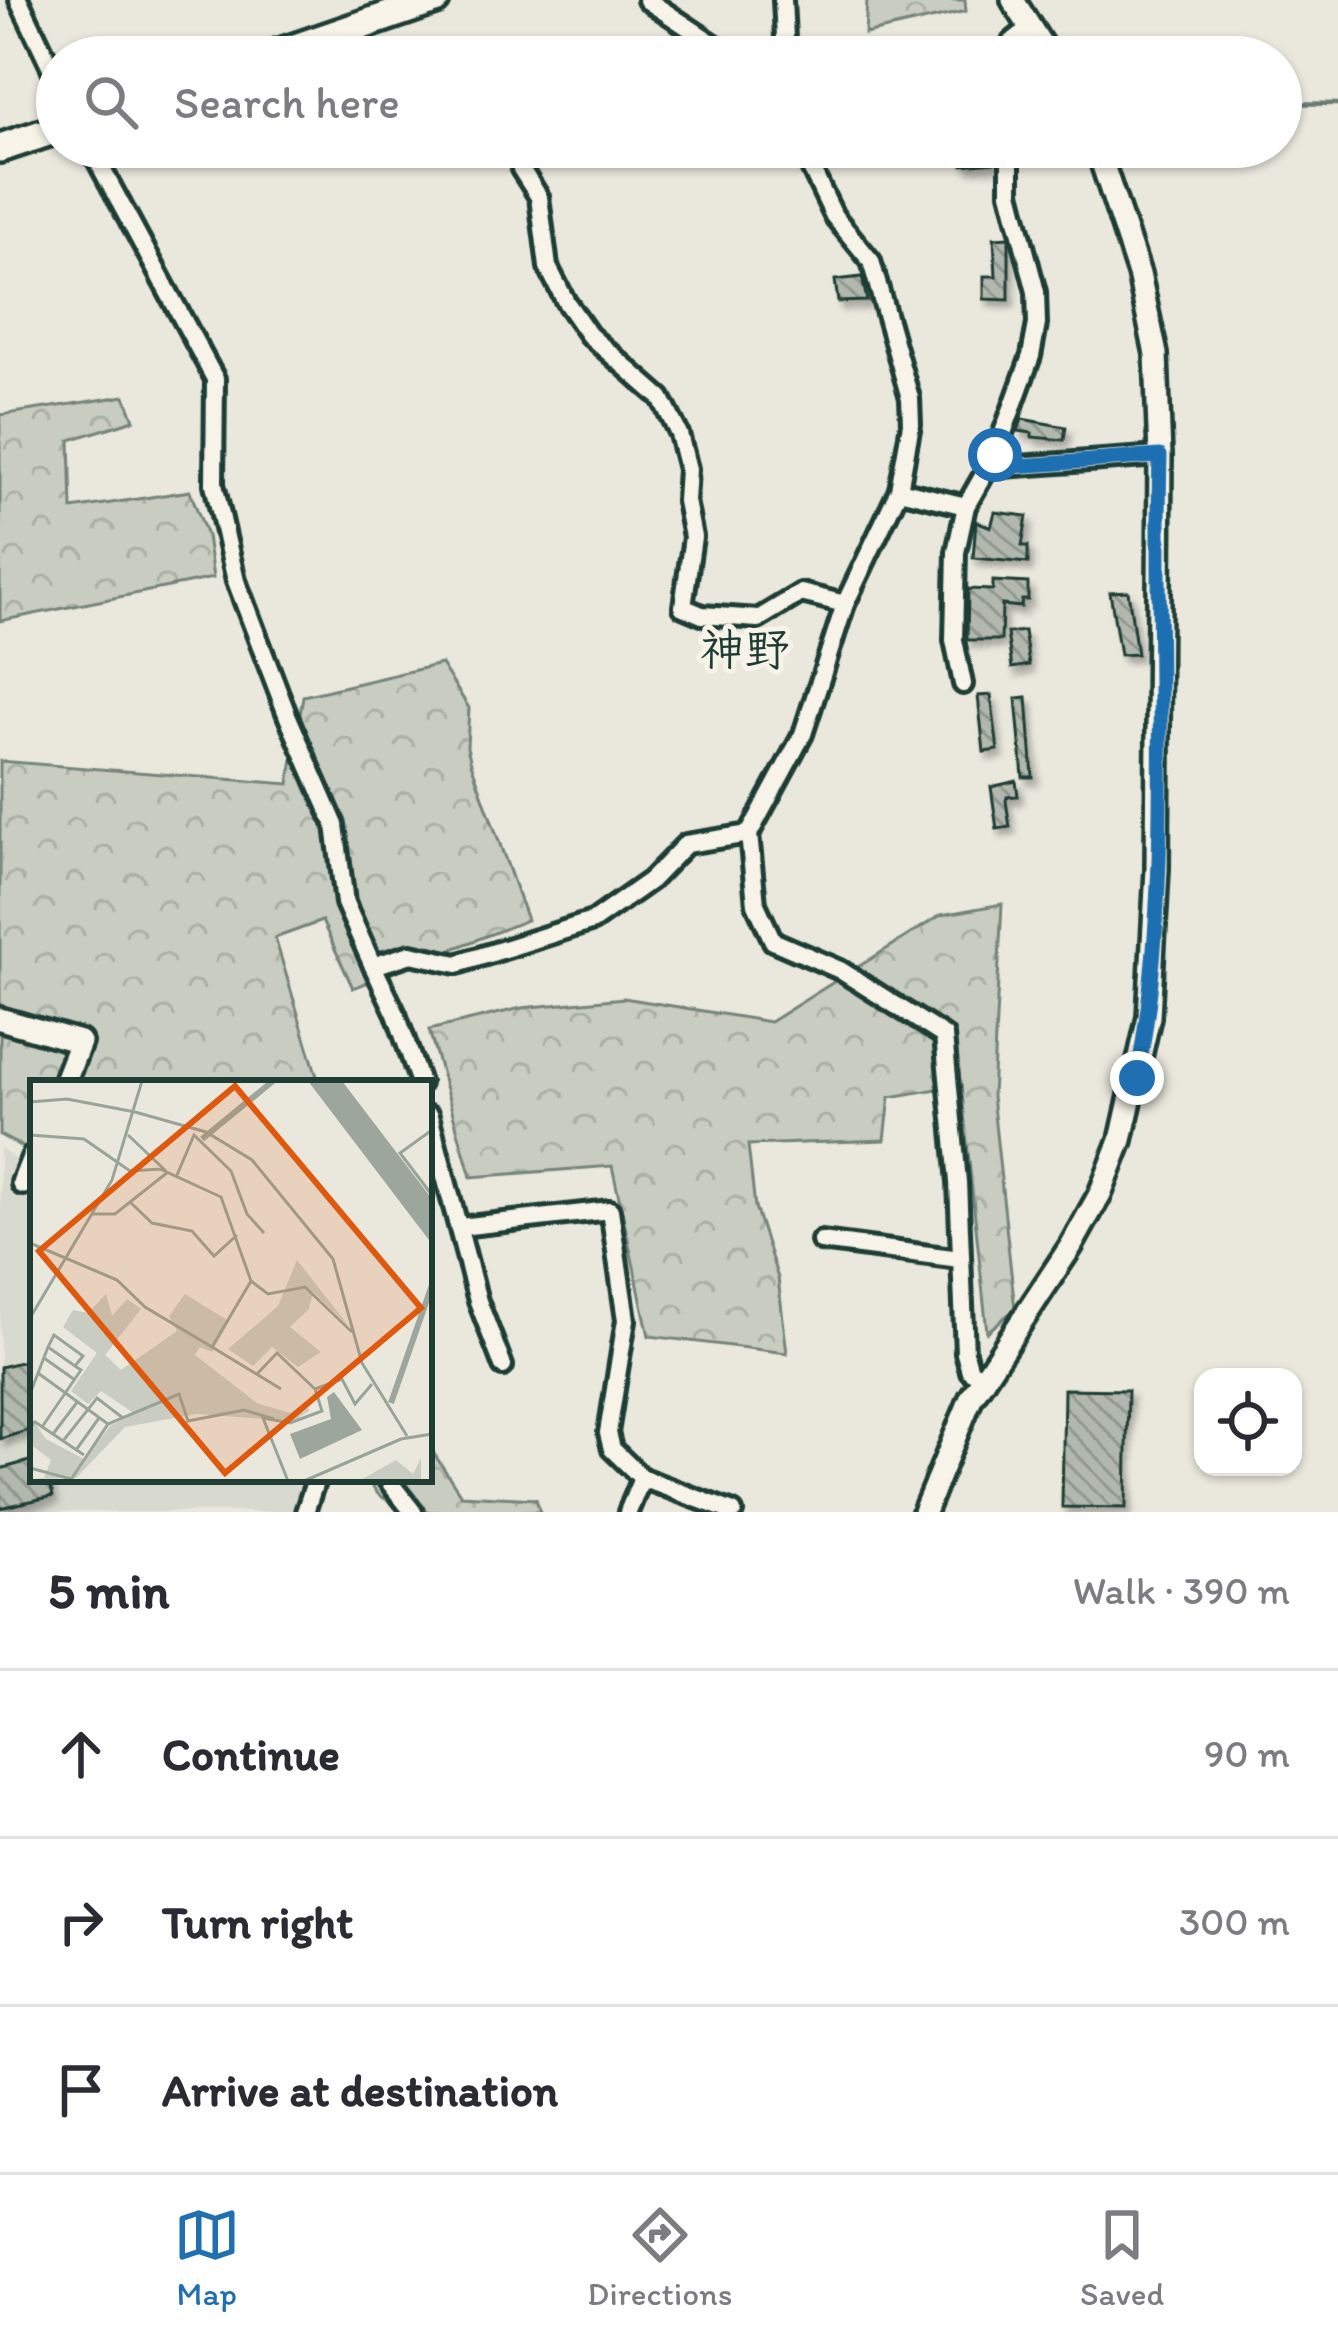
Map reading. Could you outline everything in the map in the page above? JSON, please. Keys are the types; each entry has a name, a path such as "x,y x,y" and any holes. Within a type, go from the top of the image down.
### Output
{"main road":[{"path":"331,36 435,0"},
{"path":"0,148 36,136"}],"street":[{"path":"19,0 36,36"},
{"path":"647,0 701,36"},
{"path":"783,0 785,36"},
{"path":"1013,0 1036,36"},
{"path":"1020,36 1031,27"},
{"path":"102,168 215,379 214,484 236,581 335,825 345,903 396,1014 419,1080"},
{"path":"520,168 539,197 548,268 566,302 589,334 661,398 679,434 688,469 686,501 693,537 683,607 702,615 742,620 758,619 801,593 845,604"},
{"path":"812,168 834,216 872,261 910,398 910,424 899,490 845,604 803,734 749,834 756,904 773,941 840,970 944,1036 958,1183 965,1353 970,1370 983,1377"},
{"path":"963,684 955,618 956,552 965,506 988,468 1022,384 1037,324 1036,292 1010,192 1010,168"},
{"path":"925,1512 948,1447 983,1377 1100,1194 1121,1140 1145,1037 1157,869 1160,456 1156,354 1139,274 1104,168"},
{"path":"988,468 1160,456"},
{"path":"899,490 965,506"},
{"path":"373,966 412,954 457,964 593,921 651,880 686,844 749,834"},
{"path":"0,1019 80,1042 65,1080"},
{"path":"432,1127 478,1301 503,1366"},
{"path":"460,1227 610,1210 626,1320 608,1433 612,1449 642,1478 733,1512"},
{"path":"821,1241 960,1259"},
{"path":"628,1512 642,1478"},
{"path":"305,1512 315,1482"},
{"path":"389,1482 413,1512"}],"shaded area":[{"path":"0,1147 30,1173 30,1482 302,1482 293,1512 0,1512"}],"green space":[{"path":"867,0 965,0 966,11 865,34"},
{"path":"125,396 134,420 70,440 72,509 190,491 207,536 213,578 0,621 0,415"},
{"path":"441,664 469,708 471,763 527,920 353,988 322,921 275,938 318,1080 30,1080 30,1151 0,1135 0,761 289,784 303,696"},
{"path":"1002,904 992,1096 1015,1309 987,1332 961,1085 890,1097 885,1140 748,1145 755,1207 778,1278 787,1353 649,1336 612,1166 471,1177 429,1030 521,1008 624,998 770,1022 941,915"},
{"path":"432,1451 461,1495 536,1499 540,1512 407,1512 379,1495 368,1482 432,1482"}],"building":[{"path":"1009,237 1009,300 984,299 984,276 996,276 994,238"},
{"path":"862,277 867,301 838,302 835,280"},
{"path":"1022,419 1066,427 1064,440 1018,431"},
{"path":"995,512 1027,516 1022,546 1028,546 1028,563 973,558 976,521 991,527"},
{"path":"993,581 1028,583 1028,600 1022,600 1021,607 1002,605 1001,640 967,640 968,589 993,590"},
{"path":"1128,591 1137,654 1120,655 1110,592"},
{"path":"1024,631 1029,665 1012,668 1007,633"},
{"path":"991,695 998,750 984,752 978,696"},
{"path":"1027,697 1033,777 1023,777 1016,698"},
{"path":"1016,781 1018,796 1006,801 1010,827 997,829 991,787"},
{"path":"24,1361 30,1384 30,1430 0,1439 0,1367"},
{"path":"1064,1389 1128,1390 1126,1508 1062,1507"},
{"path":"30,1461 30,1482 50,1482 53,1496 0,1508 0,1469"}],"waterway":[{"path":"1302,103 1338,104"}],"district":[{"name":"神野","path":"745,649"}],"route":[{"path":"995,455 988,468 1160,456 1157,869 1149,1017 1137,1078"}]}
